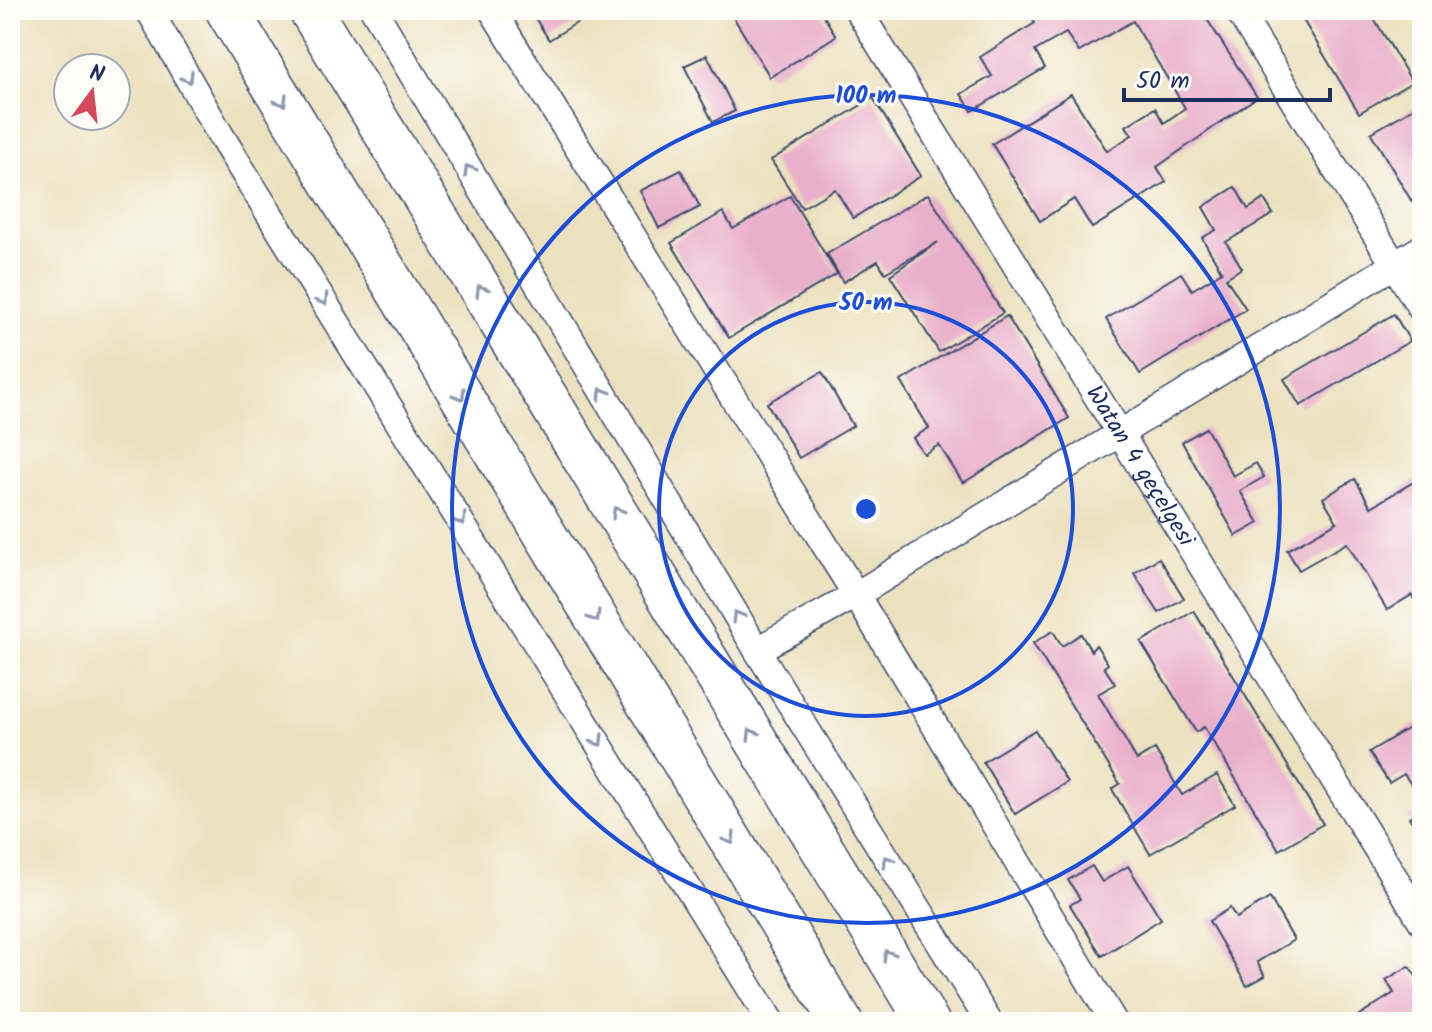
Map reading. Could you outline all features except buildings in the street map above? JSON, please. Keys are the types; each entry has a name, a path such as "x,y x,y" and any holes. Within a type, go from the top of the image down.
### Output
{"main road":[{"path":"227,10 841,1022"},
{"path":"310,10 928,1022"}],"street":[{"path":"149,10 221,136 771,1022"},
{"path":"374,10 757,650 989,1022"},
{"path":"492,10 856,595 1114,1022"},
{"name":"Watan 4 geçelgesi","path":"858,10 1422,922"},
{"path":"1238,10 1422,310"},
{"path":"757,650 856,595 1422,248"}]}
